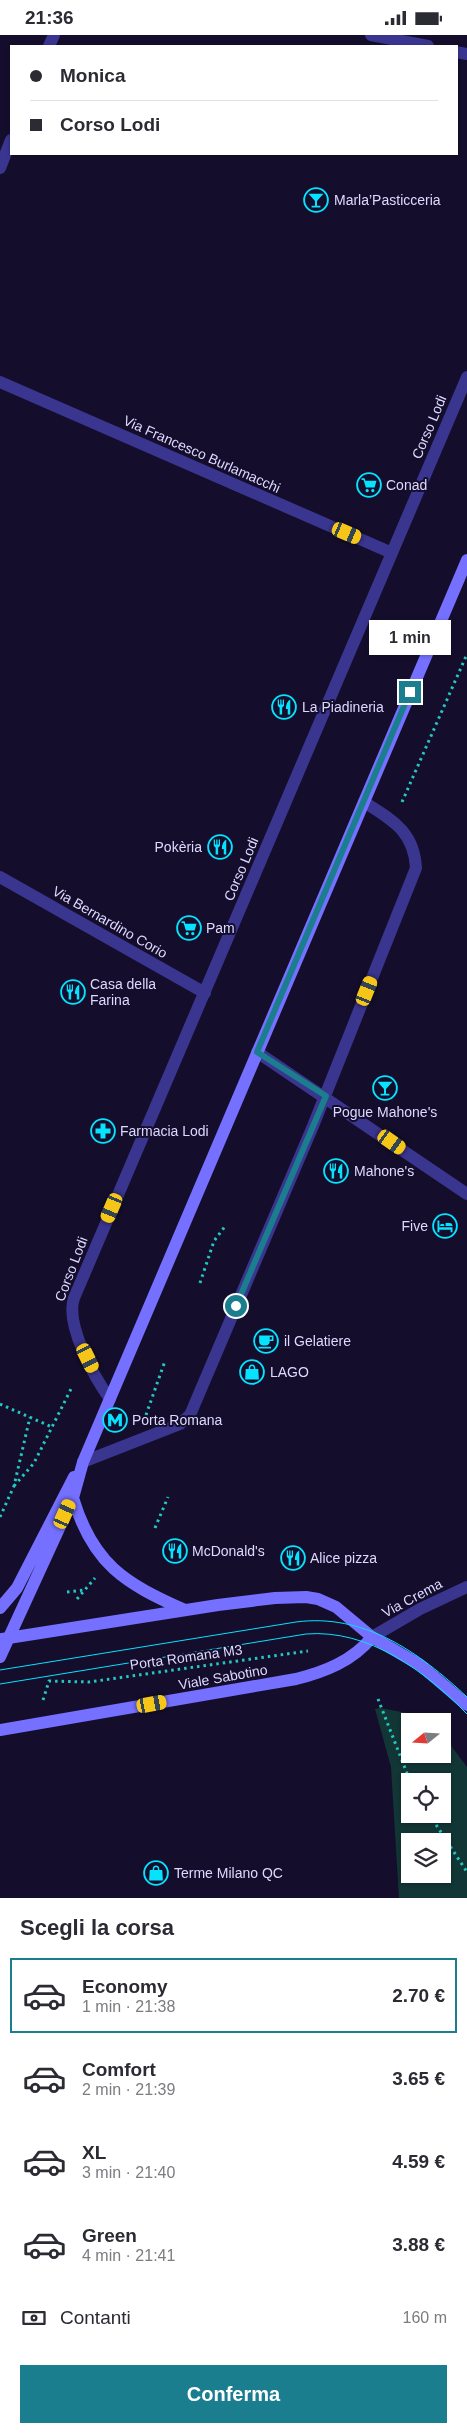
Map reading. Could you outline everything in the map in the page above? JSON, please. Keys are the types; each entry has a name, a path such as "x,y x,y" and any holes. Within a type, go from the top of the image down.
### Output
{"main road":[{"path":"0,1657 4,1639 73,1498 83,1462 467,560"},
{"path":"0,1608 17,1587 64,1492 83,1462"},
{"path":"73,1498 86,1535 107,1563 121,1576 144,1592 185,1610"},
{"path":"4,1639 185,1610 275,1598 306,1597 318,1599 336,1607 372,1637 420,1665 467,1705"},
{"name":"Viale Sabotino","path":"0,1730 304,1677 330,1669 356,1652 372,1637"}],"street":[{"path":"372,35 423,45"},
{"path":"0,168 10,143"},
{"name":"Corso Lodi","path":"110,1399 77,1337 71,1308 467,377"},
{"name":"Via Francesco Burlamacchi","path":"0,382 392,553"},
{"path":"83,1462 180,1424 190,1415 326,1096 416,868 415,852 409,839 394,820 364,802"},
{"name":"Via Bernardino Corio","path":"0,877 205,993"},
{"path":"257,1052 326,1096 467,1194"},
{"name":"Via Crema","path":"372,1637 420,1609 467,1587"}],"path":[{"path":"394,820 467,654"},
{"path":"200,1283 214,1241 226,1225"},
{"path":"144,1420 166,1361"},
{"path":"14,1486 34,1463 72,1387"},
{"path":"0,1404 52,1427"},
{"path":"0,1517 14,1486 30,1417"},
{"path":"155,1528 168,1497"},
{"path":"77,1599 97,1575"},
{"path":"67,1592 84,1590"},
{"name":"Porta Romana M3","path":"40,1709 49,1681 88,1682 316,1650"},
{"path":"378,1699 407,1773"},
{"path":"435,1823 467,1872"}],"green space":[{"path":"380,1708 408,1713 401,1713 401,1763 451,1763 451,1746 467,1767 467,1898 399,1898 391,1767 375,1709"}],"tram line":[{"path":"0,1670 296,1622 321,1621 345,1624 389,1639 430,1665 467,1697"},
{"path":"0,1684 306,1634 329,1634 352,1638 394,1656 414,1668 433,1683 467,1714"}],"place":[{"name":"Marla’Pasticceria","path":"316,200"},
{"name":"Conad","path":"369,485"},
{"name":"La Piadineria","path":"284,707"},
{"name":"Pokèria","path":"220,847"},
{"name":"Pam","path":"189,928"},
{"name":"Casa della Farina","path":"73,992"},
{"name":"Pogue Mahone's","path":"385,1088"},
{"name":"Farmacia Lodi","path":"103,1131"},
{"name":"Mahone's","path":"336,1171"},
{"name":"Five","path":"445,1226"},
{"name":"il Gelatiere","path":"266,1341"},
{"name":"LAGO","path":"252,1372"},
{"name":"Porta Romana","path":"115,1420"},
{"name":"McDonald's","path":"175,1551"},
{"name":"Alice pizza","path":"293,1558"},
{"name":"Terme Milano QC","path":"156,1873"}],"route":[{"path":"236,1306 326,1096 257,1052 410,692"}]}
